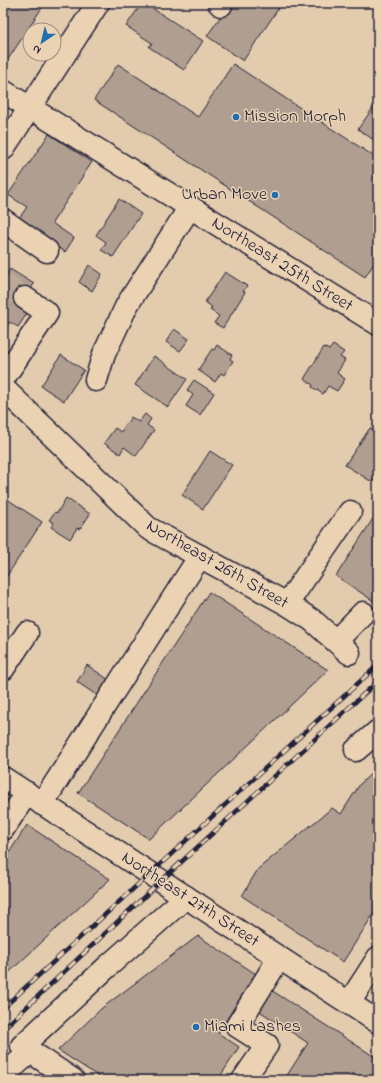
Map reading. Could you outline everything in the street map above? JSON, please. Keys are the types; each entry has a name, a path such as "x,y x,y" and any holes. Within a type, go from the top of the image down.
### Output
{"street":[{"path":"3,149 98,3"},
{"name":"Northeast 25th Street","path":"3,91 378,324"},
{"path":"96,380 104,354 127,305 190,207"},
{"path":"3,220 47,251"},
{"path":"3,379 47,313 25,298"},
{"name":"Northeast 26th Street","path":"3,388 148,528 287,604 312,620 342,647 363,613"},
{"path":"287,604 350,512"},
{"path":"3,829 35,799 200,556"},
{"path":"3,670 27,633"},
{"path":"356,750 378,731"},
{"name":"Northeast 27th Street","path":"3,778 378,1022"},
{"path":"3,1076 26,1049 107,967 186,897"},
{"path":"243,1080 267,1045 237,1026 278,958"},
{"path":"348,1003 378,958"},
{"path":"26,1049 73,1080"}],"building":[{"path":"3,3 45,3 33,22 22,22 22,38 3,67"},
{"path":"142,3 203,41 184,70 149,47 152,43 126,26"},
{"path":"230,3 282,3 243,61 207,36"},
{"path":"118,64 198,117 233,64 378,159 378,257 365,277 94,100"},
{"path":"378,101 378,143 358,129"},
{"path":"49,134 92,162 52,223 74,238 65,252 17,221 27,207 8,195"},
{"path":"119,199 141,214 113,257 101,250 106,242 96,235"},
{"path":"89,265 102,274 92,291 79,282"},
{"path":"10,269 34,284 19,307 28,312 18,327 10,322 3,332 3,280"},
{"path":"225,272 247,286 243,291 245,292 223,328 214,323 219,316 210,310 212,307 205,302"},
{"path":"174,329 189,339 180,351 166,342"},
{"path":"217,345 232,355 230,359 233,361 224,375 221,373 215,382 198,370 212,349 214,350"},
{"path":"333,345 344,352 340,357 345,360 337,373 345,379 337,391 328,386 323,394 312,387 313,385 304,379 324,347 329,350"},
{"path":"61,355 84,370 64,401 41,386"},
{"path":"154,356 187,379 168,407 135,385"},
{"path":"194,380 214,393 200,415 186,406 193,395 187,390"},
{"path":"145,414 151,419 147,425 154,430 136,456 124,447 120,454 104,443 115,428 121,432 131,417 139,422"},
{"path":"370,428 378,433 378,472 372,482 345,465"},
{"path":"210,451 232,465 203,509 182,495"},
{"path":"66,498 90,514 80,529 77,528 70,539 51,527 54,523 49,520 55,512 57,513"},
{"path":"7,499 42,522 3,582 3,504"},
{"path":"378,511 378,604 336,576"},
{"path":"209,592 328,670 149,839 78,793"},
{"path":"87,665 109,680 98,696 77,682"},
{"path":"378,767 378,907 343,962 242,896 258,869 332,808 341,814 360,784"},
{"path":"27,825 110,879 3,978 3,862"},
{"path":"198,936 256,974 218,1033 239,1047 218,1080 104,1080 58,1050 102,1008"},
{"path":"271,990 378,1059 378,1080 362,1080 352,1073 347,1080 284,1080 308,1043 258,1010"}],"tunnel":[{"path":"3,283 25,298"}],"railway":[{"path":"3,1008 378,665"},
{"path":"3,1029 378,681"}],"place":[{"name":"Mission Morph","path":"236,117"},
{"name":"Urban Move","path":"275,195"},
{"name":"Miami Lashes","path":"196,1027"}]}
